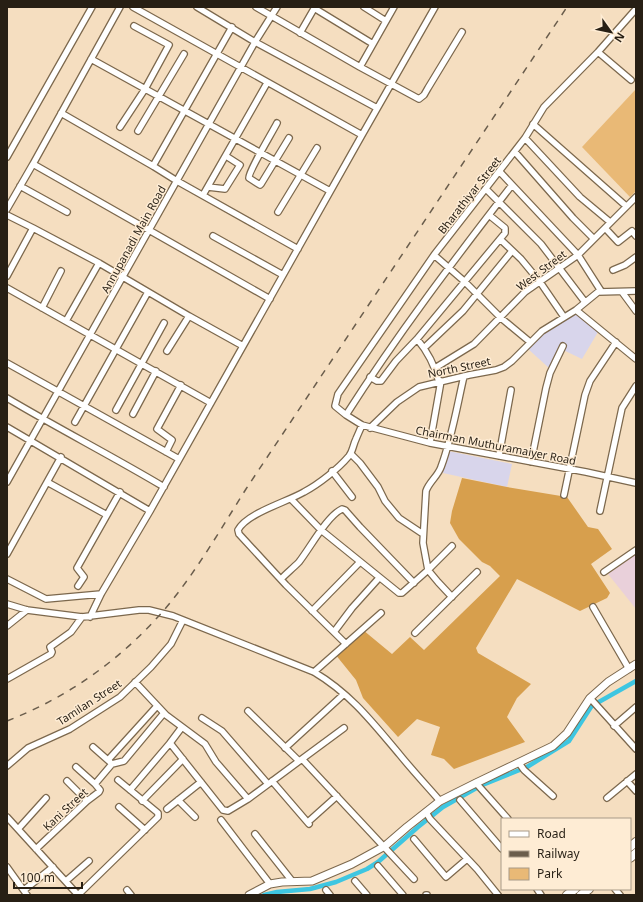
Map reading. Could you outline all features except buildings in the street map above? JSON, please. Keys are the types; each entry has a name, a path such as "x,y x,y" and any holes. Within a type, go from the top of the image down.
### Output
{"main road":[{"path":"249,895 270,884 292,881 312,881 388,850 428,816 440,801 478,786 521,766 553,746 567,733 608,682 636,664"}],"street":[{"path":"7,157 92,7"},
{"path":"7,209 120,7"},
{"path":"133,7 362,135"},
{"path":"197,7 255,42 377,108"},
{"path":"256,7 416,98 422,98 462,32"},
{"name":"Annupanadi Main Road","path":"7,482 240,68 276,7"},
{"path":"364,7 386,21"},
{"path":"360,67 394,7"},
{"path":"90,617 101,594 164,487 435,7"},
{"path":"300,33 315,8 373,44"},
{"name":"Bharathiyar Street","path":"334,406 338,394 434,255 500,172 525,138 544,107 598,52 636,9"},
{"path":"120,127 145,89 169,46 134,26"},
{"path":"153,166 232,27"},
{"path":"598,52 631,80"},
{"path":"138,131 184,54"},
{"path":"91,59 330,191"},
{"path":"203,196 267,83"},
{"path":"61,113 203,196 298,248"},
{"path":"277,123 250,171 248,175 249,178 262,184 289,138"},
{"path":"533,124 626,206"},
{"path":"525,138 572,189 593,209 610,222"},
{"path":"278,212 317,148"},
{"path":"514,152 573,218 594,239"},
{"path":"226,156 250,171"},
{"path":"33,164 270,299"},
{"path":"208,187 225,189 240,165"},
{"path":"500,172 578,255 601,291 636,291"},
{"path":"346,415 370,377 448,267 512,185"},
{"path":"20,186 67,212"},
{"path":"486,189 500,201 541,244 585,302"},
{"name":"West Street","path":"435,368 474,344 525,292 578,255 636,197"},
{"path":"7,215 99,263 243,346"},
{"path":"370,377 376,381 380,381 505,233 506,230 489,215"},
{"path":"7,276 33,228"},
{"path":"605,228 618,242 632,231 636,236"},
{"path":"213,236 284,275"},
{"path":"500,239 540,282 564,317"},
{"path":"424,348 450,324 477,295 512,251"},
{"path":"434,255 501,318 530,342"},
{"path":"613,270 625,265 636,257"},
{"path":"66,321 99,263"},
{"path":"42,308 62,271"},
{"path":"7,288 211,403"},
{"name":"North Street","path":"370,428 408,394 424,385 496,370 504,366 512,361 542,331 576,310 601,291"},
{"path":"75,422 148,292"},
{"path":"622,292 636,312"},
{"path":"576,310 636,359"},
{"path":"167,351 189,316"},
{"path":"116,410 164,323"},
{"path":"417,339 424,348 435,368 440,382 430,444"},
{"path":"564,495 585,395 590,381 616,342"},
{"path":"530,462 550,373 563,346"},
{"path":"631,355 636,349"},
{"path":"7,363 179,459"},
{"path":"134,414 156,371"},
{"path":"452,597 428,570 423,543 423,534 426,491 429,484 441,468 464,376"},
{"path":"166,452 172,440 156,429 180,385"},
{"path":"600,511 622,408 636,386"},
{"path":"499,456 511,390"},
{"path":"7,398 164,487"},
{"name":"Chairman Muthuramaiyer Road","path":"334,406 362,425 430,444 570,469 636,483"},
{"path":"346,644 281,579 239,534 238,530 242,523 261,512 291,499 313,487 332,472 351,454 355,440 362,425"},
{"path":"7,427 61,457 150,511"},
{"path":"351,454 360,463 378,487 385,501 399,518 423,534"},
{"path":"7,554 61,457"},
{"path":"332,472 352,497"},
{"path":"47,482 107,515"},
{"path":"78,586 84,577 78,570 78,566 120,492"},
{"path":"291,499 321,530 399,594 414,583 452,546"},
{"path":"281,579 298,562 337,511 342,509 345,510 414,583"},
{"path":"604,572 636,550"},
{"path":"312,611 360,562"},
{"path":"415,633 477,572"},
{"path":"334,632 352,608 379,578"},
{"path":"7,579 46,599 101,594"},
{"path":"7,604 27,610 82,617 149,610 173,616 314,672 344,694 370,718 440,801"},
{"path":"593,607 629,668"},
{"path":"7,626 27,610"},
{"path":"314,672 381,613"},
{"path":"7,679 51,654 52,652 50,648 52,645 71,632 82,617"},
{"name":"Tamilan Street","path":"7,766 28,748 70,729 120,697 171,644 183,620"},
{"path":"136,682 164,713 205,744 216,762 248,799"},
{"path":"285,748 344,694"},
{"path":"593,702 636,749"},
{"name":"Kani Street","path":"36,849 87,801 99,792 100,790 95,784 110,762 157,706"},
{"path":"614,726 636,707"},
{"path":"248,711 285,748 301,760 337,796 414,879"},
{"path":"93,747 110,762 124,761 164,713"},
{"path":"202,718 222,731 308,823 337,796"},
{"path":"130,790 182,727"},
{"path":"170,743 226,812 248,799 344,728"},
{"path":"142,801 183,759"},
{"path":"521,766 553,796"},
{"path":"76,767 95,784"},
{"path":"607,798 636,774"},
{"path":"7,817 78,895 159,815 118,780"},
{"path":"67,781 87,801"},
{"path":"167,809 201,782"},
{"path":"627,782 636,791"},
{"path":"478,786 507,818"},
{"path":"18,828 46,798"},
{"path":"178,800 195,817"},
{"path":"460,800 501,848"},
{"path":"119,808 145,830"},
{"path":"428,816 498,895"},
{"path":"221,820 270,884"},
{"path":"256,834 292,881"},
{"path":"414,839 446,877 467,859"},
{"path":"66,881 89,861"},
{"path":"378,866 403,895"},
{"path":"7,868 25,892 53,867"},
{"path":"355,881 367,895"},
{"path":"127,890 131,895"}],"shaded area":[{"path":"572,313 576,314 598,332 582,359 559,348 549,368 527,348 546,330"},
{"path":"448,451 512,464 507,487 443,473"},
{"path":"462,478 567,497 588,527 598,529 612,549 591,564 610,593 607,598 580,611 517,579 476,648 478,653 531,684 517,698 507,717 525,742 454,769 444,759 431,755 440,727 417,719 398,737 363,698 356,680 335,654 363,630 392,654 410,637 424,650 500,576 490,566 482,562 459,539 450,523"},
{"path":"635,555 636,557 636,609 608,574"}],"green space":[{"path":"636,89 636,191 630,197 582,147"}],"waterway":[{"path":"264,895 277,892 310,889 336,882 367,869 378,862 443,807 480,786 527,767 569,741 591,707 636,681"}],"railway":[{"path":"7,721 31,711 75,687 116,657 153,622 181,589 567,7"}]}
